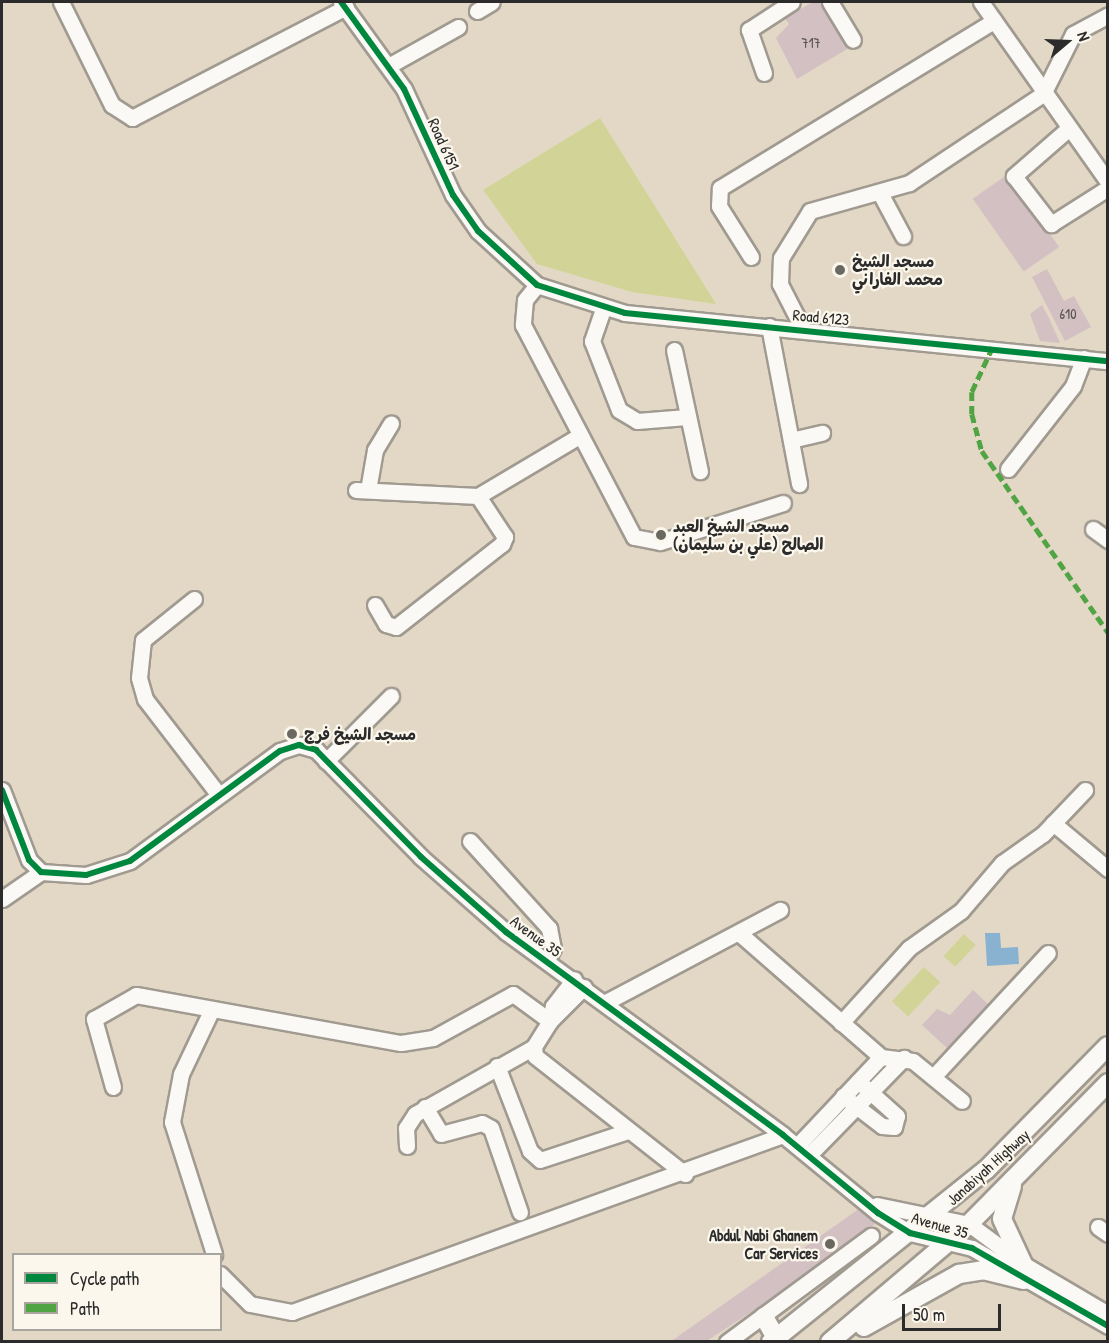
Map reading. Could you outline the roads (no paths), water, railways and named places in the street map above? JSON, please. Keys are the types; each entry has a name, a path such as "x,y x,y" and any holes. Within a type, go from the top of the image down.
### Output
{"main road":[{"name":"Janabiyah Highway","path":"774,1340 934,1214 1020,1139 1107,1046"},
{"name":"Janabiyah Highway","path":"830,1341 969,1224 1032,1157 1107,1083"},
{"path":"839,1341 959,1274 983,1270 1024,1272 1005,1229 1002,1206 1032,1157"},
{"path":"764,1317 774,1340"}],"street":[{"path":"61,2 112,105 132,118 344,4"},
{"path":"477,11 492,2"},
{"path":"764,73 750,30 792,2"},
{"path":"830,2 853,40"},
{"path":"981,2 1043,94 1107,182"},
{"path":"1089,22 1107,3"},
{"name":"Road 6151","path":"344,4 390,65 453,195 485,238 537,285"},
{"name":"Road 6123","path":"803,329 780,284 782,258 798,226 810,211 831,202 880,193 909,183 1043,94 1073,34 1089,22 1107,15"},
{"path":"751,256 719,206 720,188 994,21"},
{"path":"390,65 458,27"},
{"path":"1068,129 1014,176 1051,224 1107,188"},
{"path":"880,193 903,236"},
{"path":"537,285 525,300 523,325 628,529 642,542 660,542 783,502"},
{"name":"Road 6123","path":"537,285 603,309 1107,361"},
{"path":"603,309 592,341 619,410 637,421 687,417"},
{"path":"769,326 799,484"},
{"path":"674,350 700,471"},
{"path":"1008,469 1073,386 1084,358"},
{"path":"391,423 375,450 362,490 478,496 579,436"},
{"path":"790,440 822,434"},
{"path":"375,605 386,624 396,627 502,544 505,537 478,496"},
{"path":"1093,529 1107,540"},
{"path":"194,600 143,640 139,678 146,699 219,795"},
{"path":"326,760 391,696"},
{"name":"Avenue 35","path":"41,872 86,875 130,861 280,751 299,745 326,760 454,888 803,1150 860,1198 910,1233 972,1248 1107,1314"},
{"path":"2,790 29,860 41,872 2,899"},
{"path":"841,1023 909,948 947,923 1002,863 1053,824 1085,790"},
{"path":"1053,824 1107,869"},
{"path":"470,841 549,928 553,948 547,960"},
{"path":"606,1002 780,910"},
{"path":"739,933 881,1057 903,1058 933,1077 962,1101"},
{"path":"933,1077 1048,953"},
{"path":"407,1146 408,1122 425,1107 534,1047 550,1021 579,983"},
{"path":"113,1087 96,1016 136,995 409,1043 433,1038 513,994 550,1021"},
{"path":"212,1009 181,1074 172,1122 214,1253"},
{"path":"534,1047 538,1059 685,1174"},
{"path":"803,1150 843,1096 881,1057"},
{"path":"803,1150 856,1106 903,1058"},
{"path":"497,1066 530,1151 540,1160 628,1131"},
{"path":"843,1096 886,1128 894,1127 897,1116 858,1081"},
{"path":"425,1107 441,1134 482,1123 491,1128 520,1212"},
{"path":"222,1276 250,1304 292,1312 685,1174 783,1135"},
{"name":"Avenue 35","path":"860,1198 902,1213 934,1214 969,1224 1024,1272 1107,1326"},
{"path":"727,1341 764,1317 871,1236"}],"water":[{"path":"985,933 1000,933 1001,948 1018,947 1019,964 987,966"}],"place":[{"name":"مسجد الشيخ محمد الفاراني","path":"840,270"},
{"name":"مسجد الشيخ العبد الصالح (علي بن سليمان)","path":"661,535"},
{"name":"مسجد الشيخ فرج","path":"292,734"},
{"name":"Abdul Nabi Ghanem Car Services","path":"830,1244"}]}
